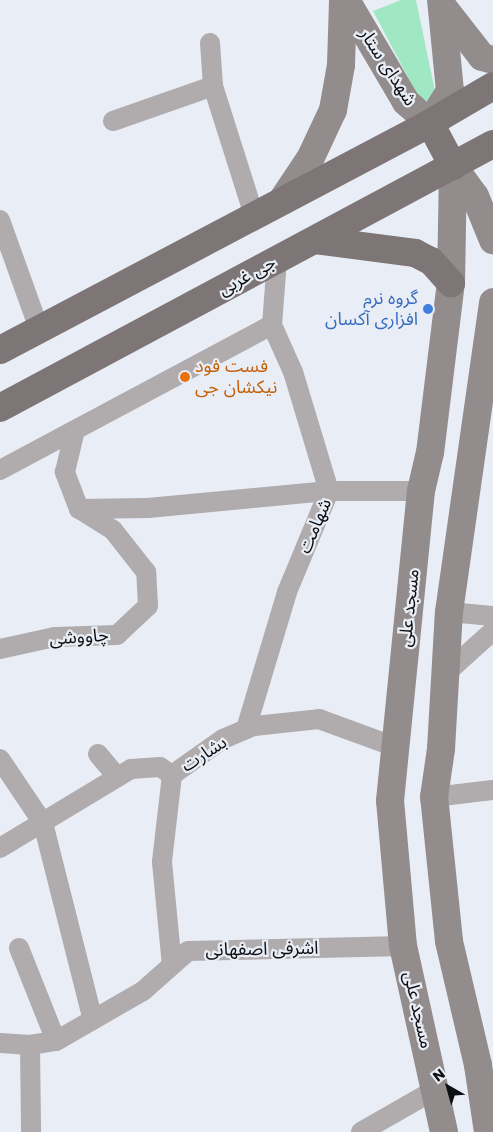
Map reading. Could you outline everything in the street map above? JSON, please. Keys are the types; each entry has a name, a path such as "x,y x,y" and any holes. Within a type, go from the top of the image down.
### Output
{"main road":[{"name":"شهدای ستار","path":"344,0 406,102 430,123 450,91 442,4"},
{"path":"283,200 311,157 333,110 341,65 344,0"},
{"path":"442,4 482,57 493,60"},
{"path":"0,350 254,214 430,123 493,86"},
{"path":"430,123 453,166 475,196 493,240"},
{"name":"جی غربی","path":"0,408 493,144"},
{"name":"مسجد علی","path":"444,1132 403,946 390,801 421,492 430,453 451,283 453,166"},
{"path":"315,240 415,253 431,261 451,283"},
{"path":"488,1132 485,1063 449,941 434,797 442,749 449,612 493,302"}],"street":[{"path":"210,43 214,86 254,214"},
{"path":"113,121 214,86"},
{"path":"0,220 39,328"},
{"path":"0,470 272,325 277,260"},
{"name":"شهامت","path":"246,729 287,592 329,491 293,372 272,325"},
{"path":"75,430 65,472 79,509 148,508 329,491 421,492"},
{"name":"چاووشی","path":"0,649 55,637 117,635 148,606 146,572 113,530 79,509"},
{"path":"449,612 493,616"},
{"path":"445,674 493,631"},
{"name":"بشارت","path":"0,848 131,769 160,767 172,775 223,740 246,729 319,719 395,747"},
{"path":"98,754 117,777"},
{"path":"0,759 43,822 93,1020"},
{"path":"172,775 162,862 172,965"},
{"path":"434,797 493,790"},
{"name":"اشرفی اصفهانی","path":"0,1043 30,1045 56,1041 143,991 188,951 403,946"},
{"path":"19,948 56,1041"},
{"path":"30,1045 31,1132"},
{"path":"361,1132 436,1089"}],"green space":[{"path":"401,0 416,0 435,91 431,103 418,96 373,11"}],"place":[{"name":"گروه نرم افزاری آکسان","path":"428,309"},
{"name":"فست فود نیکشان جی","path":"185,377"}]}
